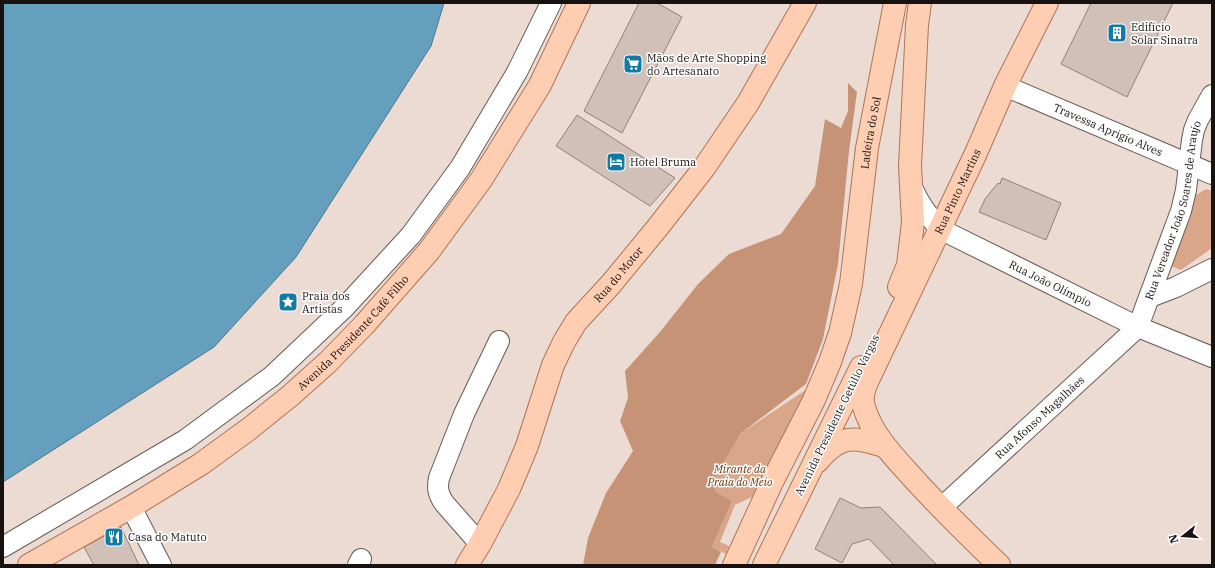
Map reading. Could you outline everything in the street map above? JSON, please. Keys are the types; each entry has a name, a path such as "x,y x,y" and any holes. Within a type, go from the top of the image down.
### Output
{"main road":[{"name":"Avenida Presidente Café Filho","path":"28,565 131,507 200,464 249,429 290,396 328,362 364,325 429,251 481,180 540,85 579,3"},
{"path":"882,3 889,29"},
{"name":"Ladeira do Sol","path":"734,565 772,482 814,400 830,362 842,327 851,284 867,148 895,3"},
{"path":"910,183 917,25 920,3"},
{"name":"Rua Pinto Martins","path":"999,565 941,508 884,446 869,420 864,407 863,395 868,380 976,153 1005,86 1047,3"},
{"name":"Rua do Motor","path":"467,565 480,544 509,489 527,446 553,365 576,322 611,284 704,168 748,102 805,5"},
{"name":"Avenida Presidente Getúlio Vargas","path":"764,565 901,283 908,265 913,222 910,183"},
{"path":"813,465 832,447 849,440 861,439 884,446"}],"street":[{"path":"3,547 186,440 272,376 344,308 411,235 460,168 517,72 551,3"},
{"name":"Travessa Aprigio Alves","path":"1005,86 1212,174"},
{"name":"Rua Vereador João Soares de Araujo","path":"1138,327 1181,211 1186,190 1194,130 1212,95"},
{"name":"Rua João Olímpio","path":"910,183 916,198 923,209 940,229 1138,327 1212,357"},
{"path":"1150,297 1176,287 1212,269"},
{"name":"Rua Afonso Magalhães","path":"941,508 1138,327"},
{"path":"480,544 439,496 438,488 439,478 464,414 498,341"},
{"path":"131,507 161,565"}],"green space":[{"path":"1206,189 1212,191 1212,248 1181,270 1166,264 1196,195"},
{"name":"Mirante da Praia do Meio","path":"813,385 752,497 735,505 720,542 729,546 726,554 712,547 732,501 715,491 715,477 741,433"}],"shaded area":[{"path":"848,83 857,92 849,151 838,264 823,339 806,384 741,433 715,477 715,491 732,501 712,547 721,552 715,565 583,565 588,538 606,493 633,451 620,421 628,398 625,371 660,332 698,284 729,254 781,234 815,186 825,119 841,128 848,111"}],"water":[{"path":"3,3 444,3 431,46 296,257 214,347 3,482"}],"building":[{"name":"Mãos de Arte Shopping do Artesanato","path":"639,3 657,3 682,17 622,133 584,111"},
{"name":"Edifício Solar Sinatra","path":"1091,3 1173,3 1127,97 1061,64"},
{"name":"Hotel Bruma","path":"577,115 675,178 650,206 556,146"},
{"path":"1002,178 1061,203 1046,240 979,212 985,199 998,183 1000,184"},
{"path":"840,498 861,508 880,507 937,565 894,565 869,539 852,544 842,563 815,549"},
{"name":"Casa do Matuto","path":"121,527 139,565 94,565 84,547"}],"place":[{"name":"Edifício Solar Sinatra","path":"1117,33"},
{"name":"Mãos de Arte Shopping do Artesanato","path":"633,64"},
{"name":"Hotel Bruma","path":"616,162"},
{"name":"Praia dos Artistas","path":"288,302"},
{"name":"Casa do Matuto","path":"114,537"}]}
